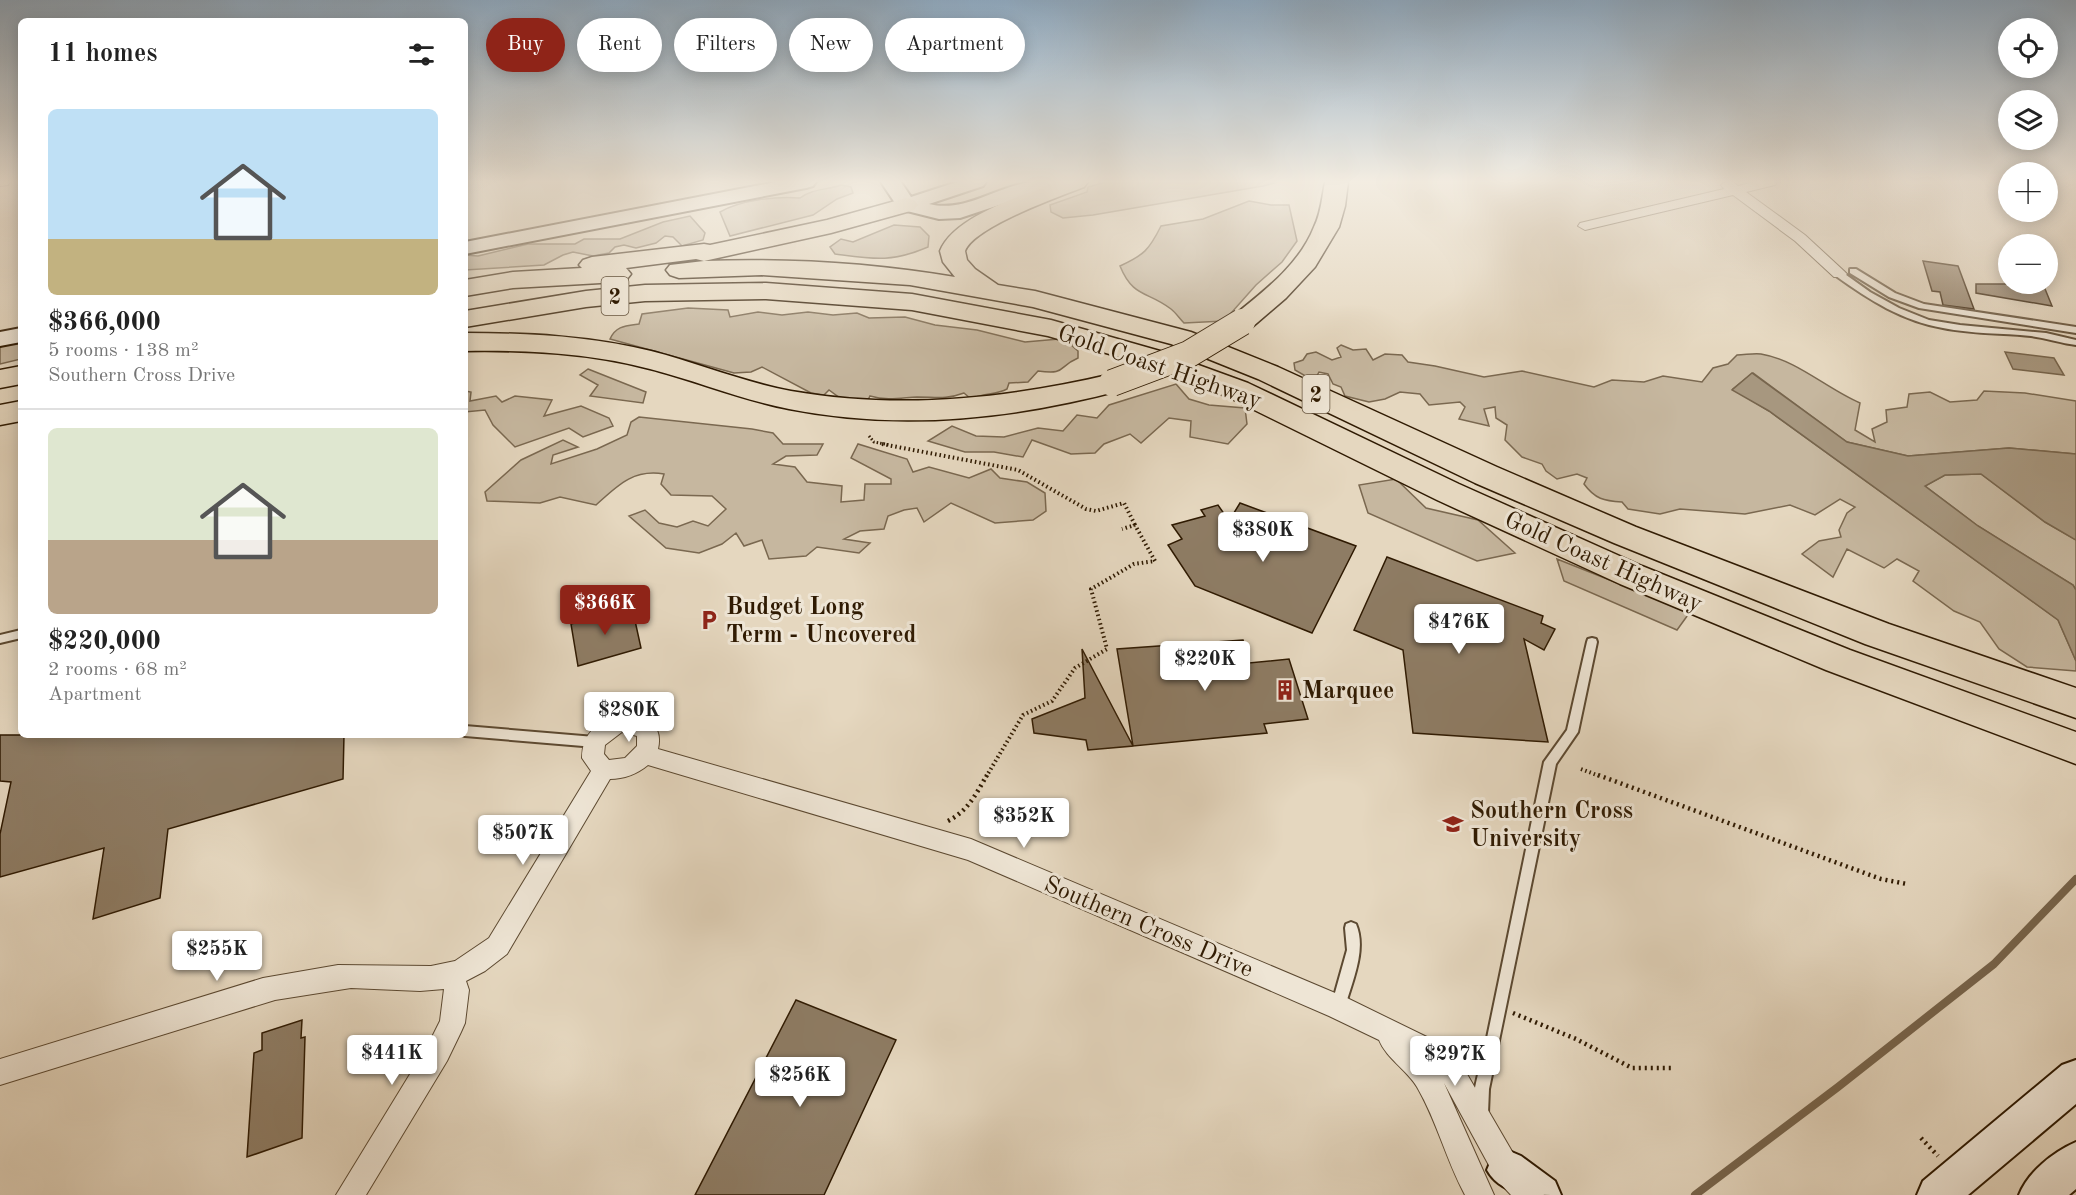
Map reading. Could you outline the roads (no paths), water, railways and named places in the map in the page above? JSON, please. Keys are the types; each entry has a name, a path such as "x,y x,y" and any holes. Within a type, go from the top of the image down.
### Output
{"highway":[{"path":"766,291 689,282 680,275 678,270 682,264 697,256 774,238"},
{"path":"958,238 954,260 959,268 965,275 991,290"},
{"path":"468,342 542,343 618,352 761,394 856,408 928,410 978,408 1040,400 1112,383 1189,354 1242,322 1277,294 1322,238"},
{"path":"513,280 578,267 662,257 760,241"},
{"name":"Gold Coast Highway","path":"468,288 513,280 762,267 910,277 991,290 1069,307 1181,338 1268,373 1486,475 1688,561 1877,634 2076,703"},
{"name":"Gold Coast Highway","path":"468,318 574,300 705,291 766,291 883,299 976,312 1051,328 1182,368 1270,404 1448,492 1631,575 1838,660 2076,748"},
{"path":"0,379 18,376"},
{"path":"0,415 18,412"}],"street":[{"path":"468,247 518,238"},
{"path":"1800,238 1846,272"},
{"path":"0,339 18,336"},
{"path":"622,723 638,724 644,728 650,741 645,755 630,767 621,770 604,769 597,764 593,758 595,742 606,729 622,723"},
{"name":"Southern Cross Drive","path":"645,755 971,850 1338,1008 1426,1050 1451,1071 1470,1101 1506,1187"},
{"path":"0,1072 263,990 294,983 360,976 436,978 452,975 476,964 498,946 604,769"},
{"path":"350,1195 438,1053 452,1023 457,990 452,975"},
{"name":"Southern Cross Drive","path":"1373,1024 1406,1052 1426,1076 1465,1171 1506,1187"},
{"path":"1937,1195 2076,1079"},
{"path":"2039,1195 2076,1162"},
{"path":"1506,1187 1541,1195"}],"lane":[{"path":"1846,272 1867,280 1896,297 1916,304 1977,316 2035,322 2076,330"},
{"path":"1846,272 1887,307 1927,322 1965,329 2036,333 2076,330"},
{"path":"1867,280 1893,304 1927,322"},
{"path":"1965,329 1989,326 2000,320 2010,319"},
{"path":"2035,322 2075,343"},
{"path":"2036,333 2075,343"},
{"path":"0,639 18,635"},
{"path":"1481,1125 1482,1089 1501,1007 1550,762 1572,732 1592,642"},
{"path":"468,731 595,742"},
{"path":"1338,1008 1354,950 1351,928"},
{"path":"1445,1121 1446,1094 1451,1071 1493,1042"}],"waterway":[{"path":"1695,1195 1838,1087 1994,964 2076,879"}],"place":[{"name":"Budget Long Term - Uncovered","path":"709,620"},
{"name":"Marquee","path":"1285,690"},
{"name":"Southern Cross University","path":"1453,824"}]}
